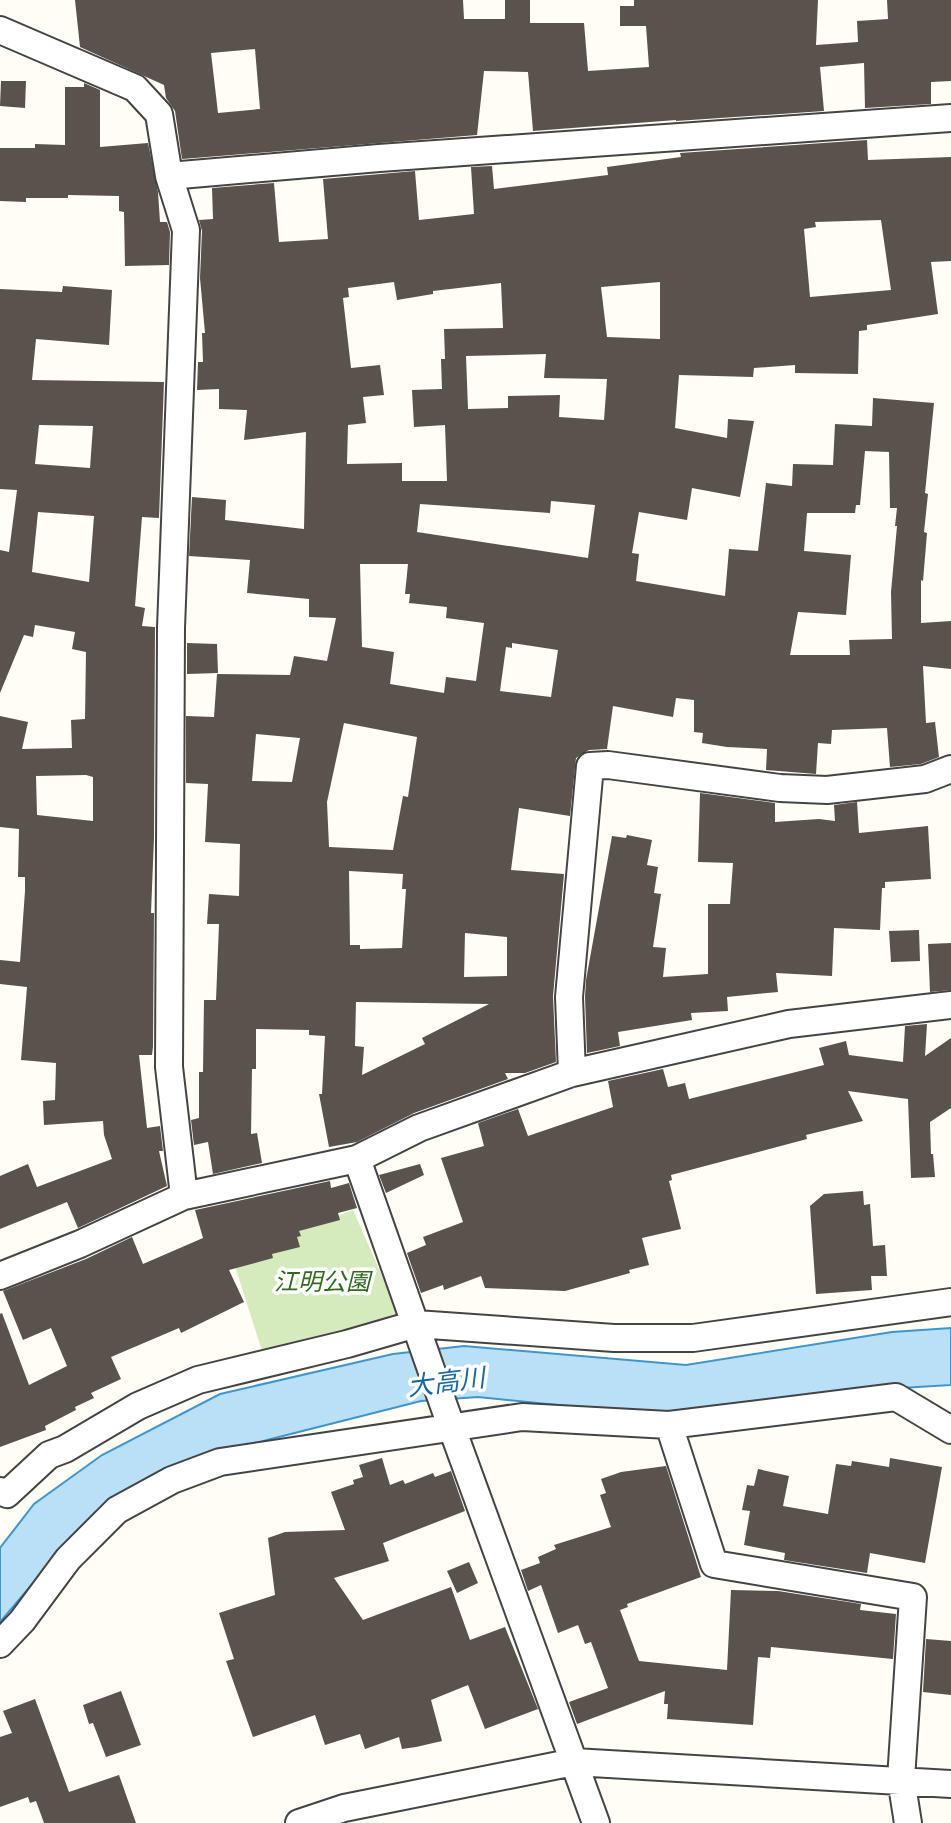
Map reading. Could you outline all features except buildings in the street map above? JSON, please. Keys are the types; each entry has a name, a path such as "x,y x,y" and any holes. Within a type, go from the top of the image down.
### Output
{"street":[{"path":"0,30 135,88 159,114 169,176 186,230 171,628 169,1067 184,1196"},
{"path":"169,176 379,158 951,118"},
{"path":"572,1073 569,997 590,766 608,765 780,788 827,790 925,779 951,769"},
{"path":"0,1276 80,1244 184,1196 357,1159 419,1128 572,1073 789,1024 951,1005"},
{"path":"357,1159 596,1823"},
{"path":"0,1492 7,1494 49,1455 65,1449 138,1406 198,1380 347,1344 419,1333 692,1338 951,1302"},
{"path":"0,1644 22,1621 68,1559 93,1531 117,1510 172,1479 220,1462 448,1418 522,1418 669,1425 896,1397 951,1430"},
{"path":"669,1425 714,1564 912,1597 901,1779 908,1823"},
{"path":"299,1823 344,1808 574,1762 951,1784"}],"green space":[{"name":"江明公園","path":"353,1210 401,1319 263,1354 232,1257"}],"water":[{"name":"大高川","path":"951,1328 951,1385 884,1389 748,1407 635,1413 478,1397 421,1401 267,1440 186,1464 62,1549 0,1622 0,1548 34,1504 102,1455 220,1394 393,1354 464,1346 686,1365 892,1332"}]}
